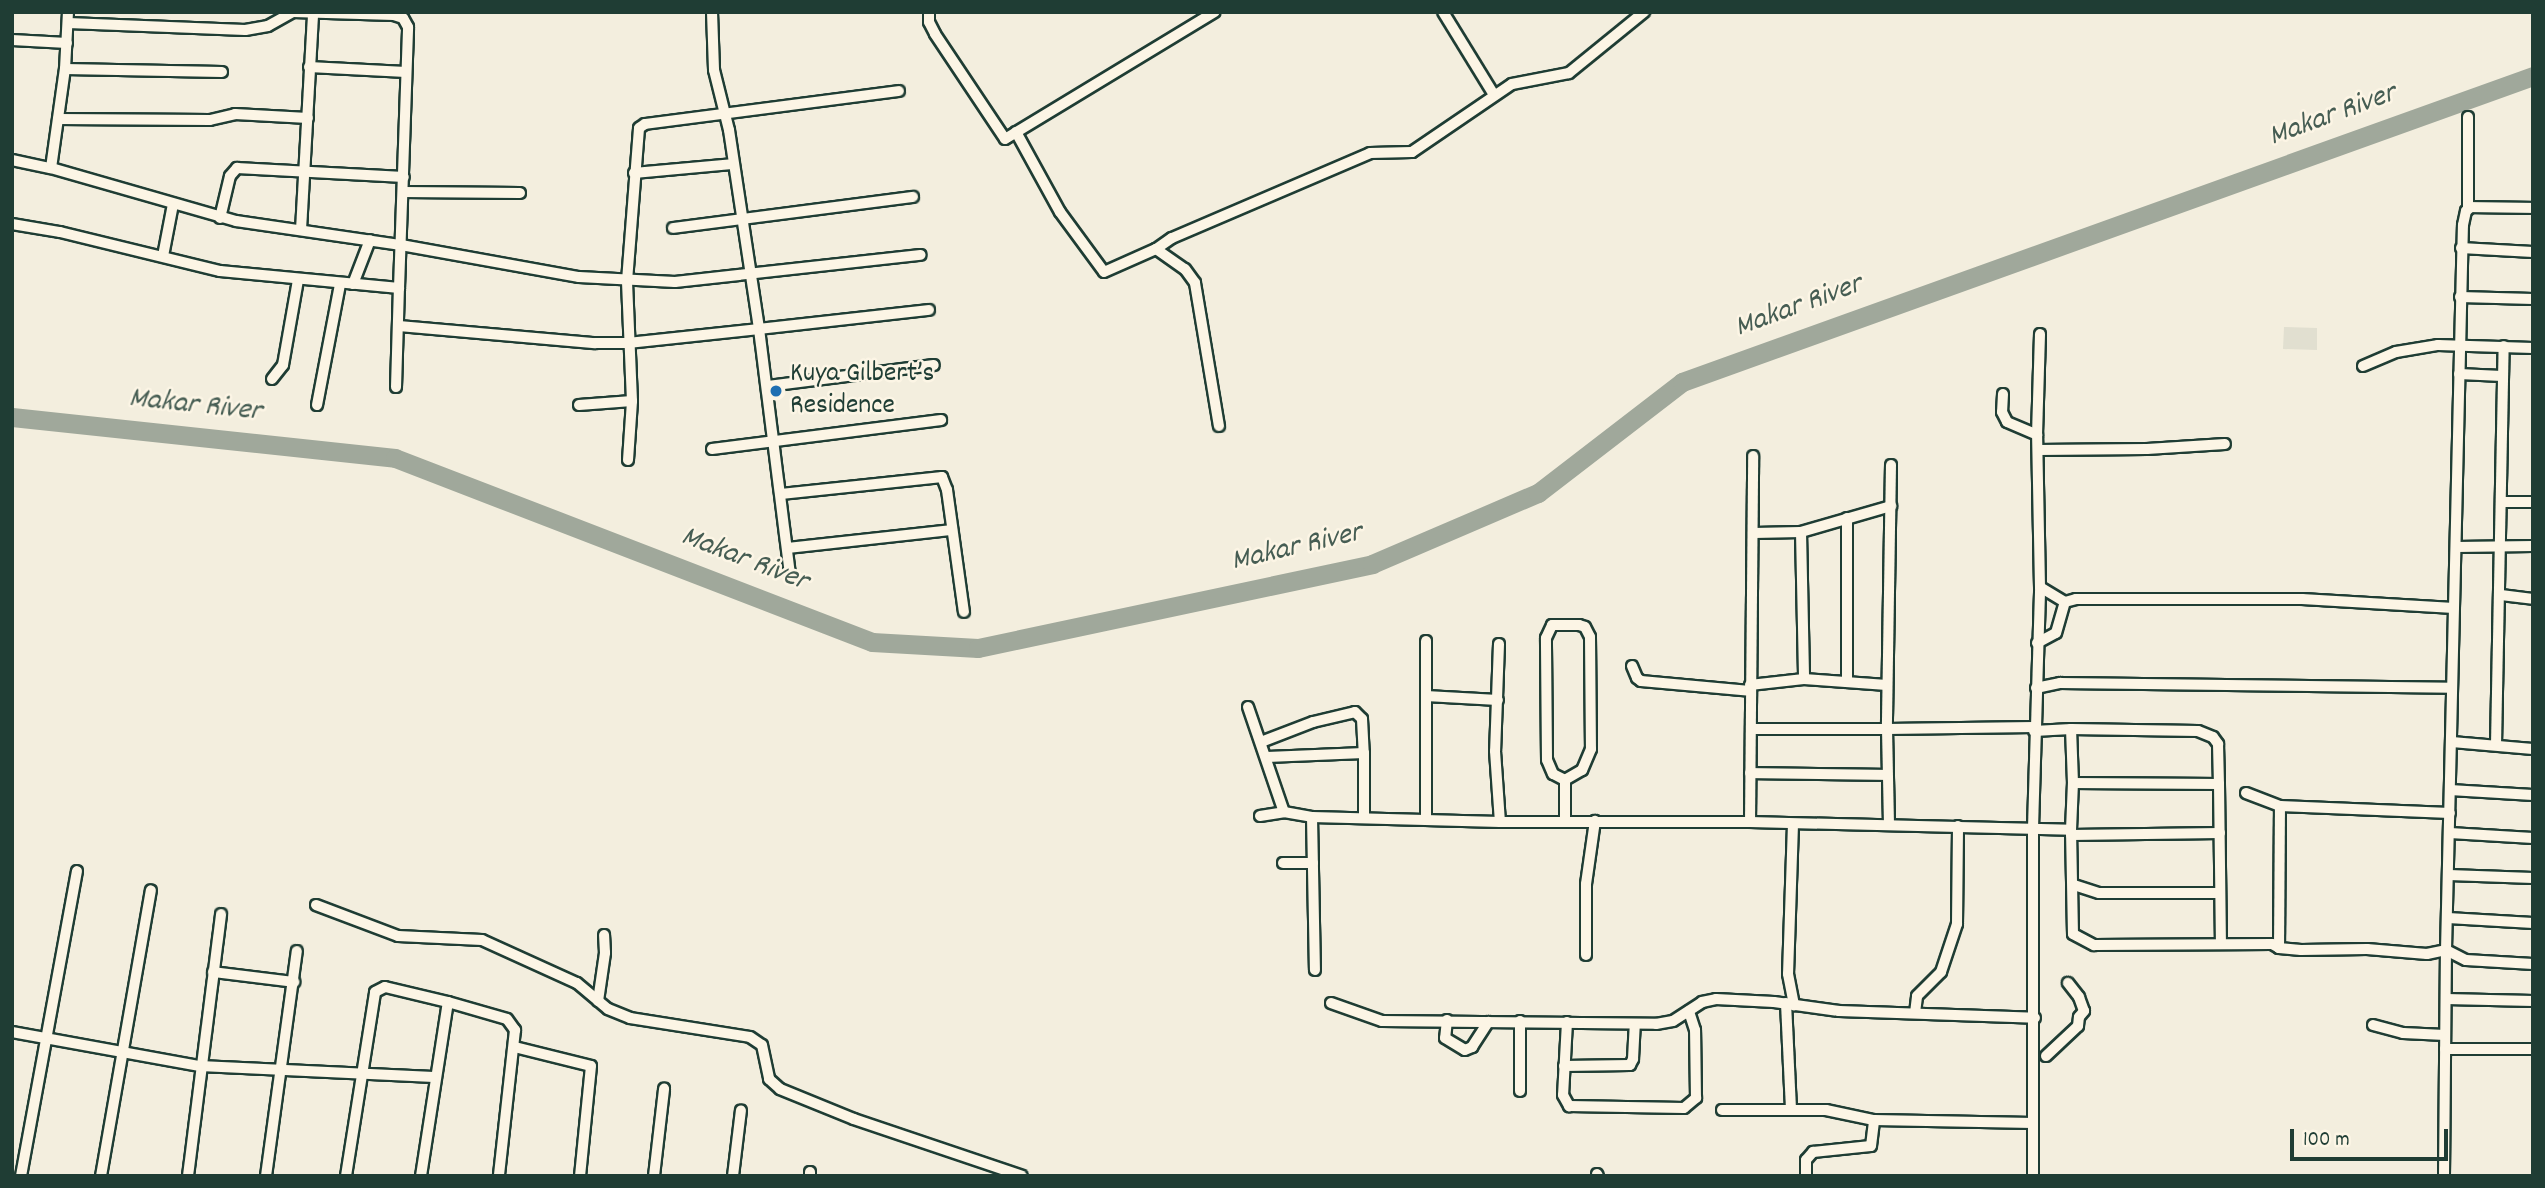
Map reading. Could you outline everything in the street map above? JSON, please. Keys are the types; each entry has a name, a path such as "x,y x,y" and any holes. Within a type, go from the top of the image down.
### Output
{"street":[{"path":"129,25 130,12"},
{"path":"51,168 65,69 68,18 129,25 245,30 268,26 293,12 313,15 394,15 402,18 408,27 396,387"},
{"path":"712,12 714,70 753,275 790,575"},
{"path":"929,12 929,22 935,34 1005,139 1215,12"},
{"path":"1443,12 1494,95"},
{"path":"1016,132 1060,212 1104,272 1172,239 1370,153 1412,152 1463,120 1494,95 1525,80 1554,78 1570,73 1644,12"},
{"path":"301,230 313,15"},
{"path":"12,40 67,43"},
{"path":"309,67 406,72"},
{"path":"65,69 222,72"},
{"path":"628,460 632,401 627,281 634,173 641,125 899,91"},
{"path":"58,119 209,120 235,114 308,118"},
{"path":"2444,1176 2446,950 2461,248 2468,208 2468,117"},
{"path":"12,160 51,168 220,218 401,245 525,269 627,281 675,282 922,255"},
{"path":"634,173 732,164"},
{"path":"220,218 230,176 237,168 305,174 404,177"},
{"path":"403,192 520,193"},
{"path":"673,228 913,197"},
{"path":"163,256 173,204"},
{"path":"2468,208 2533,208"},
{"path":"12,224 220,271 399,288"},
{"path":"353,284 370,240"},
{"path":"2461,248 2533,252"},
{"path":"1156,249 1185,269 1195,284 1219,426"},
{"path":"272,379 283,365 298,280"},
{"path":"317,405 340,284"},
{"path":"2460,297 2533,299"},
{"path":"398,326 628,343 929,310"},
{"path":"2033,1176 2033,828 2040,587 2037,435 2040,334"},
{"path":"2363,366 2396,352 2460,344 2533,348"},
{"path":"2496,745 2504,346"},
{"path":"768,386 934,365"},
{"path":"2459,374 2502,376"},
{"path":"2003,394 2002,412 2007,422 2037,435"},
{"path":"579,405 632,401"},
{"path":"712,449 773,439 941,420"},
{"path":"2038,450 2147,449 2225,444"},
{"path":"1750,822 1753,456"},
{"path":"1889,825 1887,685 1891,660 1891,466"},
{"path":"781,494 939,475 945,480 947,490 964,612"},
{"path":"2502,502 2533,502"},
{"path":"1754,533 1801,532 1891,506"},
{"path":"1847,518 1847,682"},
{"path":"788,548 952,530"},
{"path":"1801,532 1804,679"},
{"path":"2456,547 2533,547"},
{"path":"2040,587 2065,602 2106,597 2302,599 2455,608"},
{"path":"2501,595 2533,599"},
{"path":"2037,643 2059,629 2065,602"},
{"path":"1552,625 1585,626 1590,637 1591,749 1582,769 1566,780 1553,774 1547,760 1546,633 1552,625"},
{"path":"1426,641 1426,819"},
{"path":"1499,643 1495,751 1500,822"},
{"path":"1632,666 1641,681 1750,688 1804,679 1887,685"},
{"path":"2036,688 2060,683 2452,688"},
{"path":"1426,696 1498,699"},
{"path":"1248,707 1284,812"},
{"path":"1261,741 1313,722 1355,712 1363,719 1364,817"},
{"path":"1751,729 2071,729 2198,731 2207,734 2218,744 2221,944"},
{"path":"2071,729 2074,885 2072,920 2073,934 2079,940 2094,945 2272,944 2279,948 2367,949 2427,954 2446,950 2466,960 2527,963 2533,969"},
{"path":"2452,742 2533,749"},
{"path":"1267,757 1364,753"},
{"path":"1750,773 1887,775"},
{"path":"1565,820 1566,780"},
{"path":"2073,783 2219,784"},
{"path":"2450,790 2533,795"},
{"path":"2246,793 2280,806 2450,813"},
{"path":"2279,948 2280,806"},
{"path":"1260,816 1284,812 1312,817 1500,822 1750,822 2033,828 2071,832 2220,832"},
{"path":"1312,817 1315,970"},
{"path":"1586,955 1586,884 1595,821"},
{"path":"1791,1109 1788,974 1793,824"},
{"path":"1915,1013 1917,996 1941,972 1957,924 1958,826"},
{"path":"2450,833 2533,838"},
{"path":"1283,863 1312,863"},
{"path":"21,1176 77,871"},
{"path":"2449,875 2533,878"},
{"path":"2074,885 2099,892 2220,892"},
{"path":"101,1176 151,890"},
{"path":"316,905 398,936 482,940 577,983 598,1001 630,1018 750,1037 762,1045 769,1079 780,1089 854,1119 1022,1176"},
{"path":"188,1176 221,914"},
{"path":"2448,918 2533,923"},
{"path":"598,1001 605,961 604,935"},
{"path":"265,1176 283,1071 297,951"},
{"path":"213,972 294,982"},
{"path":"2046,1056 2078,1026 2079,1017 2084,1011 2079,997 2068,983"},
{"path":"346,1176 375,992 384,987 507,1019 515,1030 499,1176"},
{"path":"1331,1003 1373,1019 1488,1022 1635,1025 1665,1023 1702,1002 1716,999 1790,1004 1839,1011 2035,1018"},
{"path":"2446,999 2533,1001"},
{"path":"421,1176 434,1077 448,1002"},
{"path":"1567,1022 1563,1095 1569,1106 1689,1106 1696,1098 1696,1091 1695,1030 1689,1011"},
{"path":"1447,1020 1445,1038 1465,1050 1472,1047 1488,1022"},
{"path":"1520,1021 1520,1091"},
{"path":"1564,1066 1630,1065 1635,1025"},
{"path":"2373,1025 2403,1033 2445,1035"},
{"path":"12,1032 200,1066 434,1077"},
{"path":"515,1047 591,1066 580,1176"},
{"path":"2445,1049 2533,1049"},
{"path":"654,1176 664,1089"},
{"path":"733,1176 741,1110"},
{"path":"1722,1110 1826,1110 1874,1120 2034,1124"},
{"path":"1806,1176 1806,1160 1813,1152 1871,1146 1874,1120"}],"shaded area":[{"path":"2284,327 2317,328 2317,350 2283,349"}],"waterway":[{"name":"Makar River","path":"12,417 395,458 872,642 978,648 1372,564 1538,493 1682,382 2533,76"}],"place":[{"name":"Kuya Gilbert’s Residence","path":"776,391"}]}
